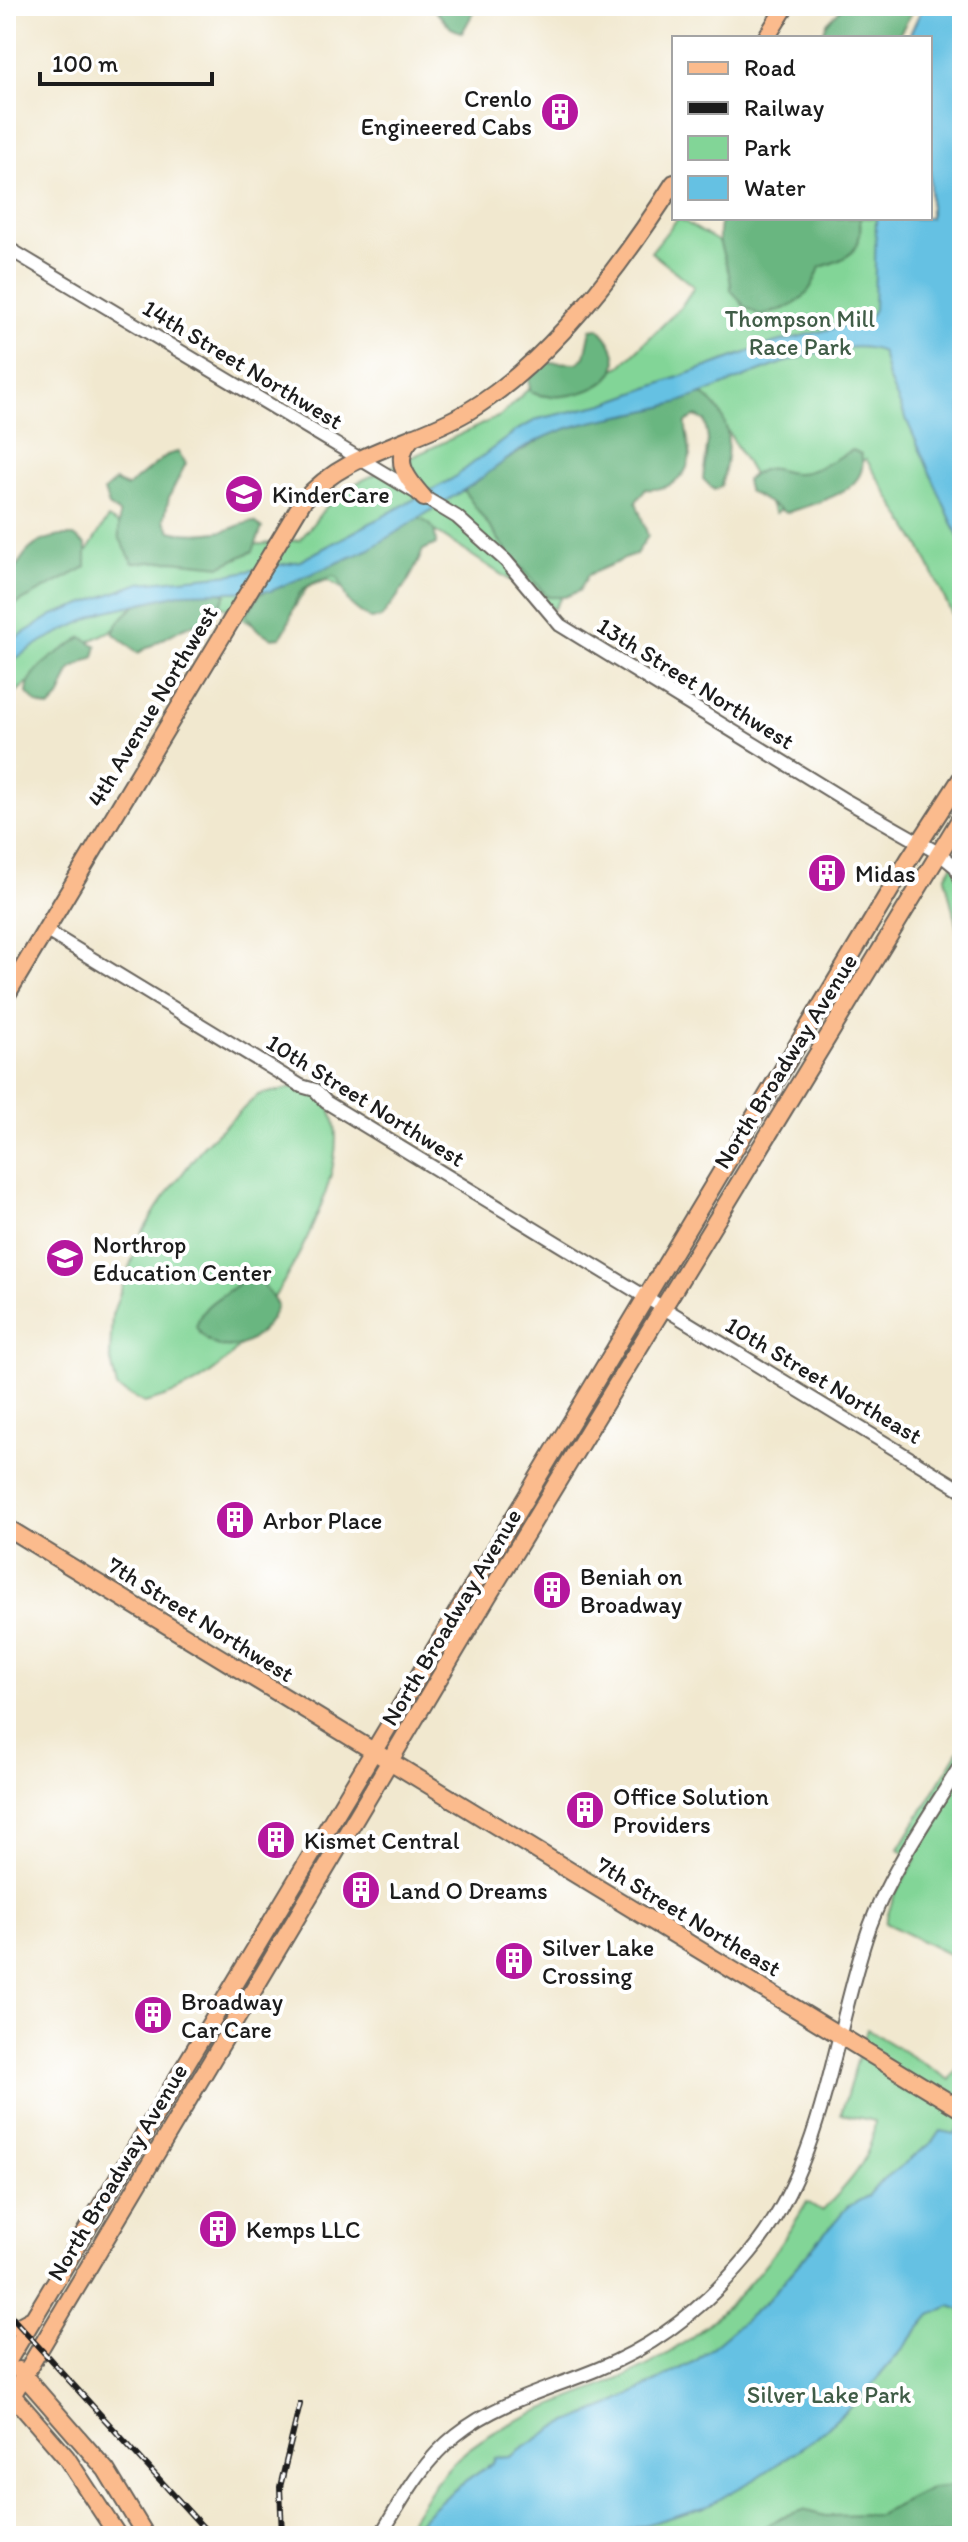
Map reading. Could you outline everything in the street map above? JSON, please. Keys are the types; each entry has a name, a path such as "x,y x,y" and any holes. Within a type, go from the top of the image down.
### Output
{"main road":[{"path":"767,36 786,6"},
{"name":"4th Avenue Northwest","path":"6,996 303,501 324,478 488,398 534,359 634,244 672,186"},
{"path":"414,435 403,449 400,459 408,479 424,498"},
{"name":"North Broadway Avenue","path":"7,2359 919,842 962,777"},
{"name":"North Broadway Avenue","path":"8,2396 25,2376 662,1309 962,816"},
{"name":"7th Street Northwest","path":"6,1527 392,1763"},
{"name":"7th Street Northeast","path":"392,1763 962,2110"},
{"path":"6,2327 24,2324 35,2317"},
{"path":"7,2359 106,2470 146,2536"},
{"path":"8,2396 66,2457 118,2536"}],"street":[{"name":"14th Street Northwest","path":"6,247 457,517"},
{"name":"13th Street Northwest","path":"457,517 506,561 560,625 940,854"},
{"path":"940,854 956,867 962,883"},
{"name":"10th Street Northwest","path":"45,930 301,1086 315,1090 326,1102 662,1309"},
{"name":"10th Street Northeast","path":"662,1309 962,1490"},
{"path":"380,2536 413,2482 457,2434 495,2411 600,2368 646,2345 701,2305 739,2266 775,2219 801,2165 877,1909 962,1763"}],"green space":[{"path":"431,6 477,6 462,33 451,28"},
{"path":"844,6 916,6 898,36 822,36 827,23"},
{"name":"Thompson Mill Race Park","path":"676,220 721,243 735,220 917,220 962,449 962,636 922,550 866,459 775,513 710,400 675,410 554,609 427,526 377,610 328,580 308,586 291,613 266,598 251,623 209,598 180,605 126,624 76,649 6,701 6,605 81,561 108,518 154,545 215,549 300,540 325,508 352,485 500,416 554,365 576,387 621,366 680,308 694,287 651,252"},
{"path":"721,220 860,220 859,238 853,252 820,267 810,288 799,301 761,316 744,306 731,290 719,227"},
{"path":"598,328 613,347 616,364 609,377 596,387 580,393 544,396 531,392 528,380 545,362 577,363 585,357 591,329"},
{"path":"698,392 719,410 727,433 727,459 721,486 714,490 703,479 708,440 705,421 696,416 686,422 690,454 681,477 668,486 645,489 636,502 648,536 636,554 588,575 579,591 565,597 548,597 510,555 461,487 568,423"},
{"path":"853,450 861,454 862,467 858,478 849,487 824,500 786,513 748,491 746,480 764,469 806,472"},
{"path":"178,452 186,463 169,497 164,520 171,531 211,533 255,522 262,528 253,551 221,566 172,561 133,563 119,537 119,513 109,506 104,491 115,481 127,487 167,455"},
{"path":"412,516 430,525 435,532 436,544 423,550 405,586 381,618 370,619 353,606 335,576 308,586 301,592 281,637 271,638 257,629 246,615 260,594"},
{"path":"74,536 86,545 86,567 9,608 6,581 11,579 24,555 43,541"},
{"path":"214,587 226,595 210,619 183,628 138,653 113,633 131,610 156,596"},
{"path":"82,637 97,646 94,657 71,669 59,698 49,708 37,704 27,693 33,675 47,660"},
{"path":"962,850 962,949 945,877"},
{"path":"301,1086 326,1103 335,1128 334,1161 324,1198 307,1238 264,1312 225,1361 188,1388 144,1403 117,1388 110,1356 112,1315 141,1235 158,1206 204,1145 258,1095"},
{"path":"255,1271 277,1305 263,1330 241,1345 229,1347 218,1346 206,1339 196,1327 205,1309 234,1287 247,1272"},
{"path":"962,1745 962,1961 885,1923 894,1896 916,1859 899,1849"},
{"name":"Silver Lake Park","path":"867,2029 950,2080 962,2061 962,2536 400,2536 441,2476 479,2441 528,2415 635,2372 682,2344 724,2310 761,2270 807,2202 822,2211 841,2191 864,2160 873,2135 875,2121 841,2114"},
{"path":"962,2485 962,2536 750,2536 784,2516 803,2510 825,2516 879,2515 932,2488"}],"water":[{"path":"923,6 962,6 962,180 950,254 962,328 962,545 888,378 882,352 862,347 837,349 779,364 673,404 555,433 522,449 370,549 271,591 184,593 103,612 44,640 6,665 6,644 53,615 140,583 232,574 300,561 452,479 517,430 538,419 604,404 773,343 868,320 874,309 876,220 932,220 932,36 909,36"},
{"path":"962,2124 962,2310 950,2306 931,2315 860,2399 814,2439 757,2478 705,2507 608,2536 409,2536 427,2513 494,2462 495,2458 510,2457 554,2428 611,2405 697,2360 766,2302 847,2207 868,2196 880,2182 934,2141 941,2131 954,2134"}],"railway":[{"path":"6,2311 211,2536"},
{"path":"282,2536 280,2487 300,2404"}],"place":[{"name":"Crenlo Engineered Cabs","path":"560,112"},
{"name":"KinderCare","path":"244,494"},
{"name":"Midas","path":"827,873"},
{"name":"Northrop Education Center","path":"65,1258"},
{"name":"Arbor Place","path":"235,1520"},
{"name":"Beniah on Broadway","path":"552,1590"},
{"name":"Office Solution Providers","path":"585,1810"},
{"name":"Kismet Central","path":"276,1840"},
{"name":"Land O Dreams","path":"361,1890"},
{"name":"Silver Lake Crossing","path":"514,1961"},
{"name":"Broadway Car Care","path":"153,2015"},
{"name":"Kemps LLC","path":"218,2229"}]}
